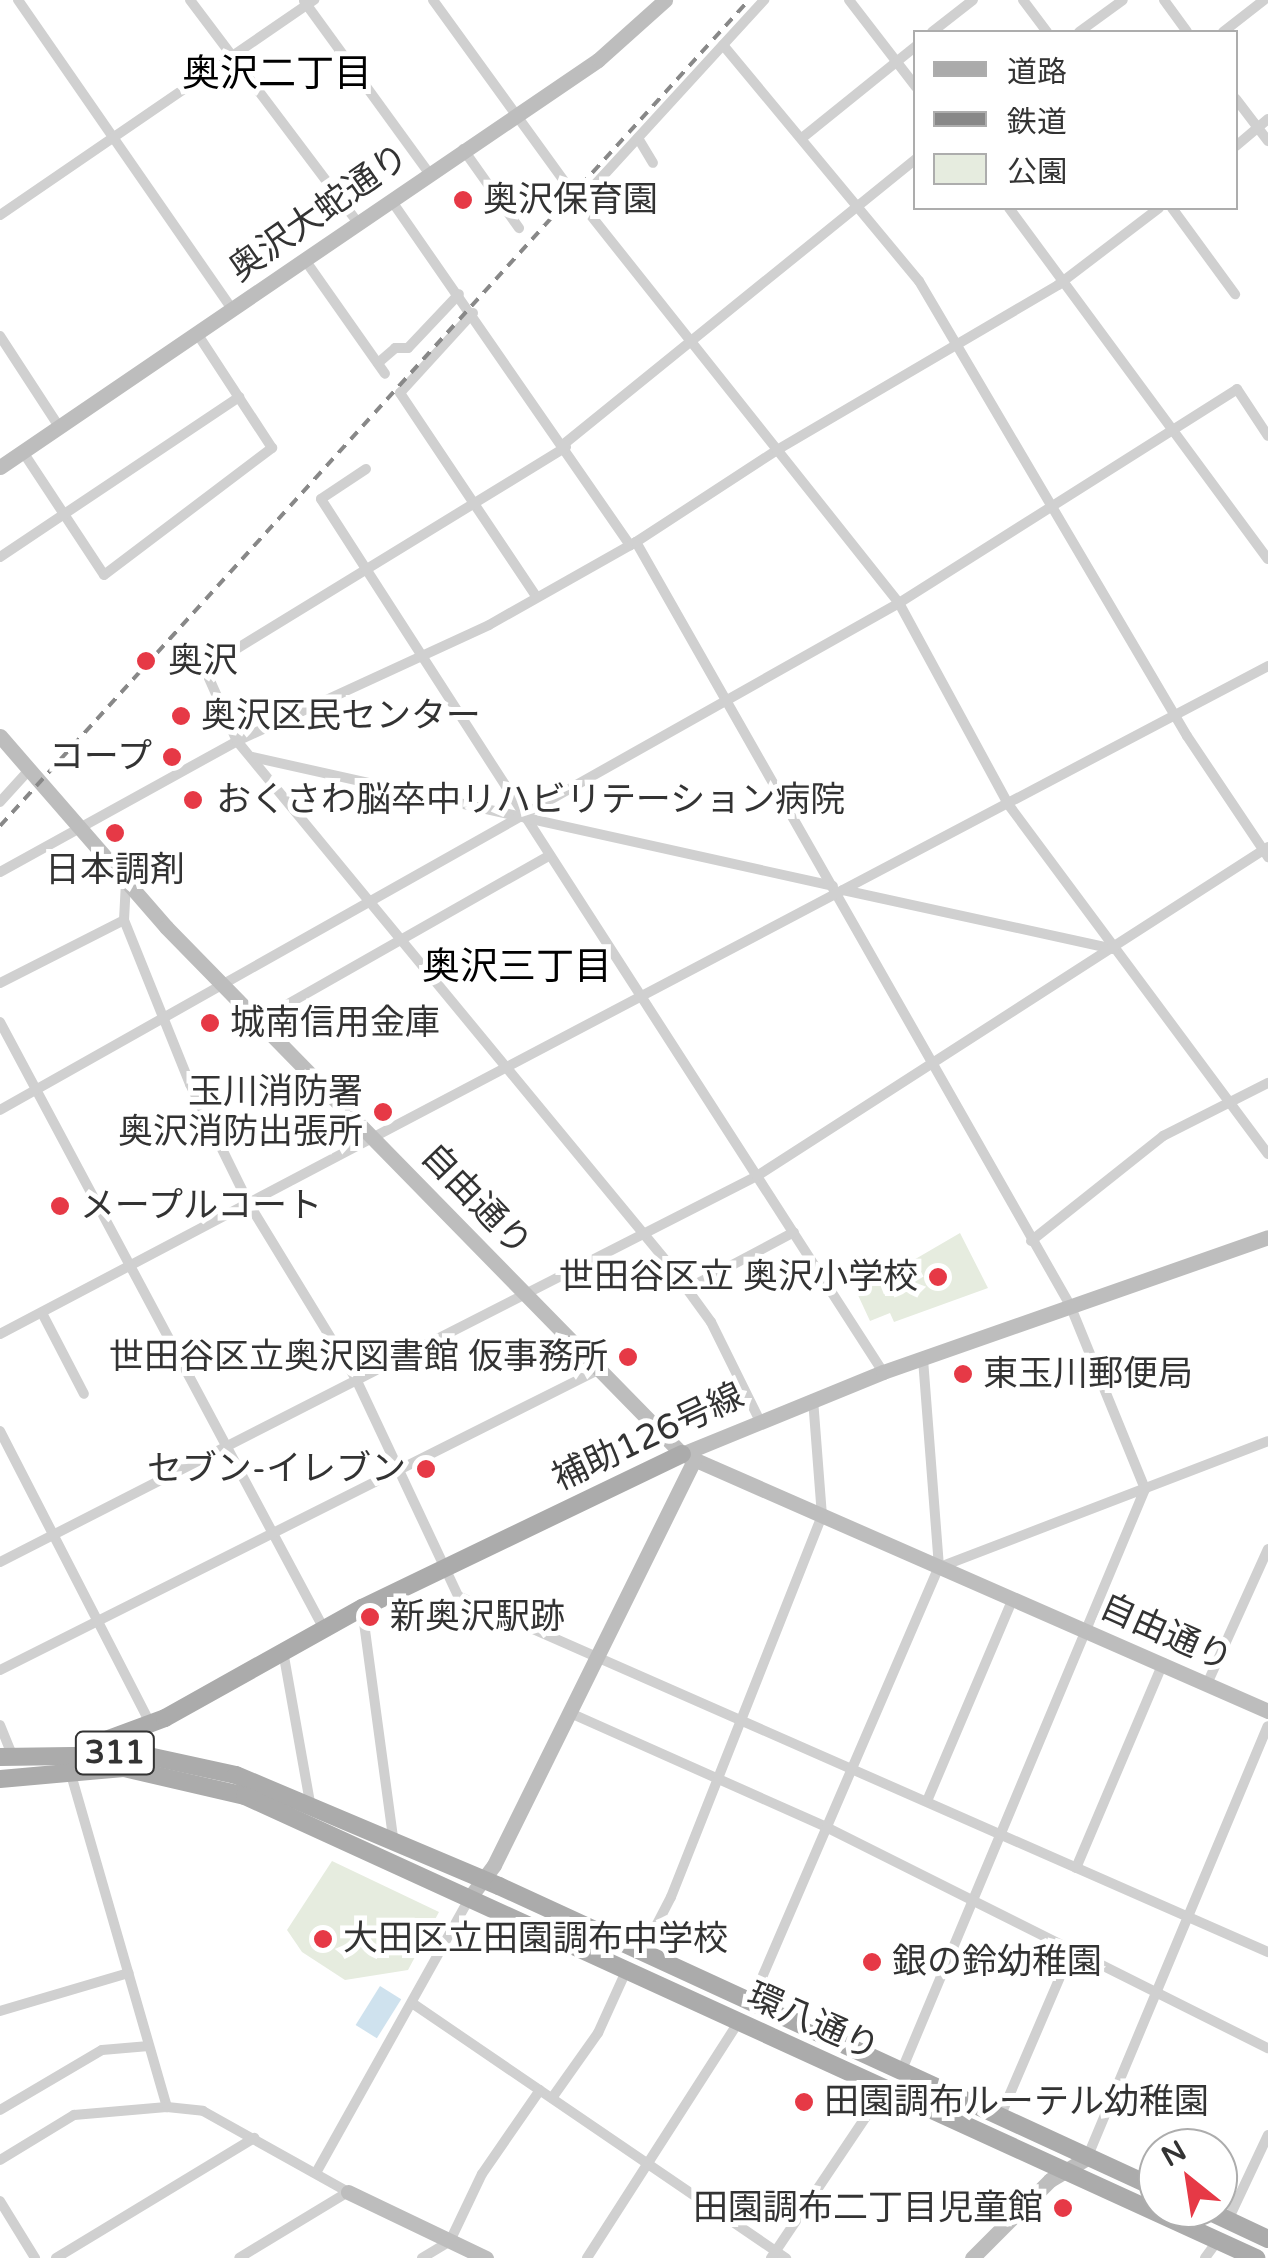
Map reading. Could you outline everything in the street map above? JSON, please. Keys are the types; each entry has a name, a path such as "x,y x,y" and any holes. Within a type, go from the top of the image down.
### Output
{"main road":[{"name":"補助126号線","path":"79,1751 150,1723 362,1608 688,1457"},
{"name":"環八通り","path":"6,1756 79,1751 199,1764 310,1803 1138,2180"},
{"name":"環八通り","path":"0,1779 70,1768 148,1771 245,1796 1256,2258"},
{"path":"1238,2224 1268,2238"}],"street":[{"path":"18,0 234,310"},
{"path":"190,0 358,223"},
{"path":"433,0 580,201 899,603 1008,804 1268,1154"},
{"name":"奥沢大蛇通り","path":"0,467 598,60 665,0"},
{"path":"580,201 764,0"},
{"path":"848,0 913,83"},
{"path":"935,30 973,0"},
{"path":"1023,0 1045,30"},
{"path":"1082,30 1123,0"},
{"path":"1164,0 1186,30"},
{"path":"1226,30 1264,0"},
{"path":"0,215 308,2 429,172"},
{"path":"0,1562 757,1176 1266,852 1176,716 919,281 724,45"},
{"path":"802,138 913,48"},
{"path":"1238,102 1268,141"},
{"path":"1238,144 1268,120"},
{"path":"638,138 653,163"},
{"path":"462,149 519,228"},
{"path":"760,1421 687,1289 644,1233 238,742 208,666 366,573 565,446 913,161"},
{"path":"391,200 633,544 728,700 1070,1306 1146,1489 901,2073"},
{"path":"1011,210 1268,559"},
{"path":"0,872 238,742 419,656 633,544 777,450 1065,281 1156,210"},
{"path":"1173,210 1235,294"},
{"path":"305,260 385,374"},
{"path":"378,363 395,348 408,348 460,294"},
{"path":"473,314 400,393 536,596"},
{"path":"24,452 104,575 272,448 198,335"},
{"path":"0,336 60,428"},
{"path":"0,1110 899,603 1238,389 1268,436"},
{"path":"0,557 238,396"},
{"path":"366,469 321,500 883,1372"},
{"path":"0,1334 374,1139 838,889 1268,666"},
{"name":"自由通り","path":"0,736 224,986 688,1457 1268,1711"},
{"path":"0,764 14,753"},
{"path":"251,757 1115,949"},
{"path":"0,802 29,770"},
{"path":"258,1021 549,856"},
{"path":"126,881 124,920 161,1021 249,1204 356,1379 458,1596 1268,1952"},
{"path":"0,983 124,920"},
{"path":"0,1022 324,1629"},
{"path":"1031,1241 1163,1136 1268,1083"},
{"path":"687,1289 794,1232"},
{"name":"補助126号線","path":"688,1457 760,1421 883,1372 1268,1237"},
{"path":"42,1313 84,1394"},
{"path":"751,2004 940,1567 923,1359"},
{"path":"0,1670 395,1468 600,1370"},
{"path":"642,1954 822,1516 813,1399"},
{"path":"0,1431 150,1723"},
{"path":"940,1567 1268,1441"},
{"path":"317,2171 470,1897 485,1880 688,1457"},
{"path":"1208,1684 1268,1549"},
{"path":"926,1801 1014,1598"},
{"path":"362,1608 393,1838"},
{"path":"282,1650 310,1803"},
{"path":"1076,1868 1163,1664"},
{"path":"568,1712 828,1828 1268,2048"},
{"path":"0,1725 6,1756"},
{"path":"972,2258 1066,2171 1087,2158 1268,1726"},
{"path":"70,1768 166,2107"},
{"path":"1000,2118 1070,1951"},
{"path":"552,2098 598,2033 627,1969"},
{"path":"0,2011 128,1972"},
{"path":"412,2004 644,2161 773,2254 786,2258"},
{"path":"587,2258 644,2161 737,2024"},
{"path":"0,2110 102,2050 150,2046"},
{"path":"422,2258 450,2241 482,2174 540,2090"},
{"path":"773,2254 884,2090"},
{"path":"0,2160 74,2115 166,2107 203,2111 317,2171 348,2192 486,2258"},
{"path":"1238,2199 1268,2135"},
{"path":"56,2258 254,2138"},
{"path":"238,2258 348,2192"},
{"path":"0,2201 35,2258"},
{"path":"1206,2258 1218,2240"}],"green space":[{"path":"960,1233 988,1288 894,1322 890,1313 870,1321 857,1293"},
{"path":"332,1861 439,1912 408,1970 345,1980 302,1952 287,1930"}],"water":[{"path":"380,1986 401,1999 377,2038 356,2025"}],"railway":[{"path":"0,826 749,0"}],"place":[{"name":"奥沢保育園","path":"463,200"},
{"name":"奥沢","path":"146,661"},
{"name":"奥沢区民センター","path":"181,716"},
{"name":"コープ","path":"172,757"},
{"name":"おくさわ脳卒中リハビリテーション病院","path":"193,800"},
{"name":"日本調剤","path":"115,833"},
{"name":"城南信用金庫","path":"210,1023"},
{"name":"玉川消防署 奥沢消防出張所","path":"383,1112"},
{"name":"メープルコート","path":"60,1206"},
{"name":"世田谷区立 奥沢小学校","path":"938,1277"},
{"name":"世田谷区立奥沢図書館 仮事務所","path":"628,1357"},
{"name":"東玉川郵便局","path":"963,1374"},
{"name":"セブン-イレブン","path":"426,1469"},
{"name":"新奥沢駅跡","path":"370,1617"},
{"name":"大田区立田園調布中学校","path":"323,1939"},
{"name":"銀の鈴幼稚園","path":"872,1962"},
{"name":"田園調布ルーテル幼稚園","path":"804,2102"},
{"name":"田園調布二丁目児童館","path":"1063,2208"}],"district":[{"name":"奥沢二丁目","path":"277,75"},
{"name":"奥沢三丁目","path":"517,968"}]}
